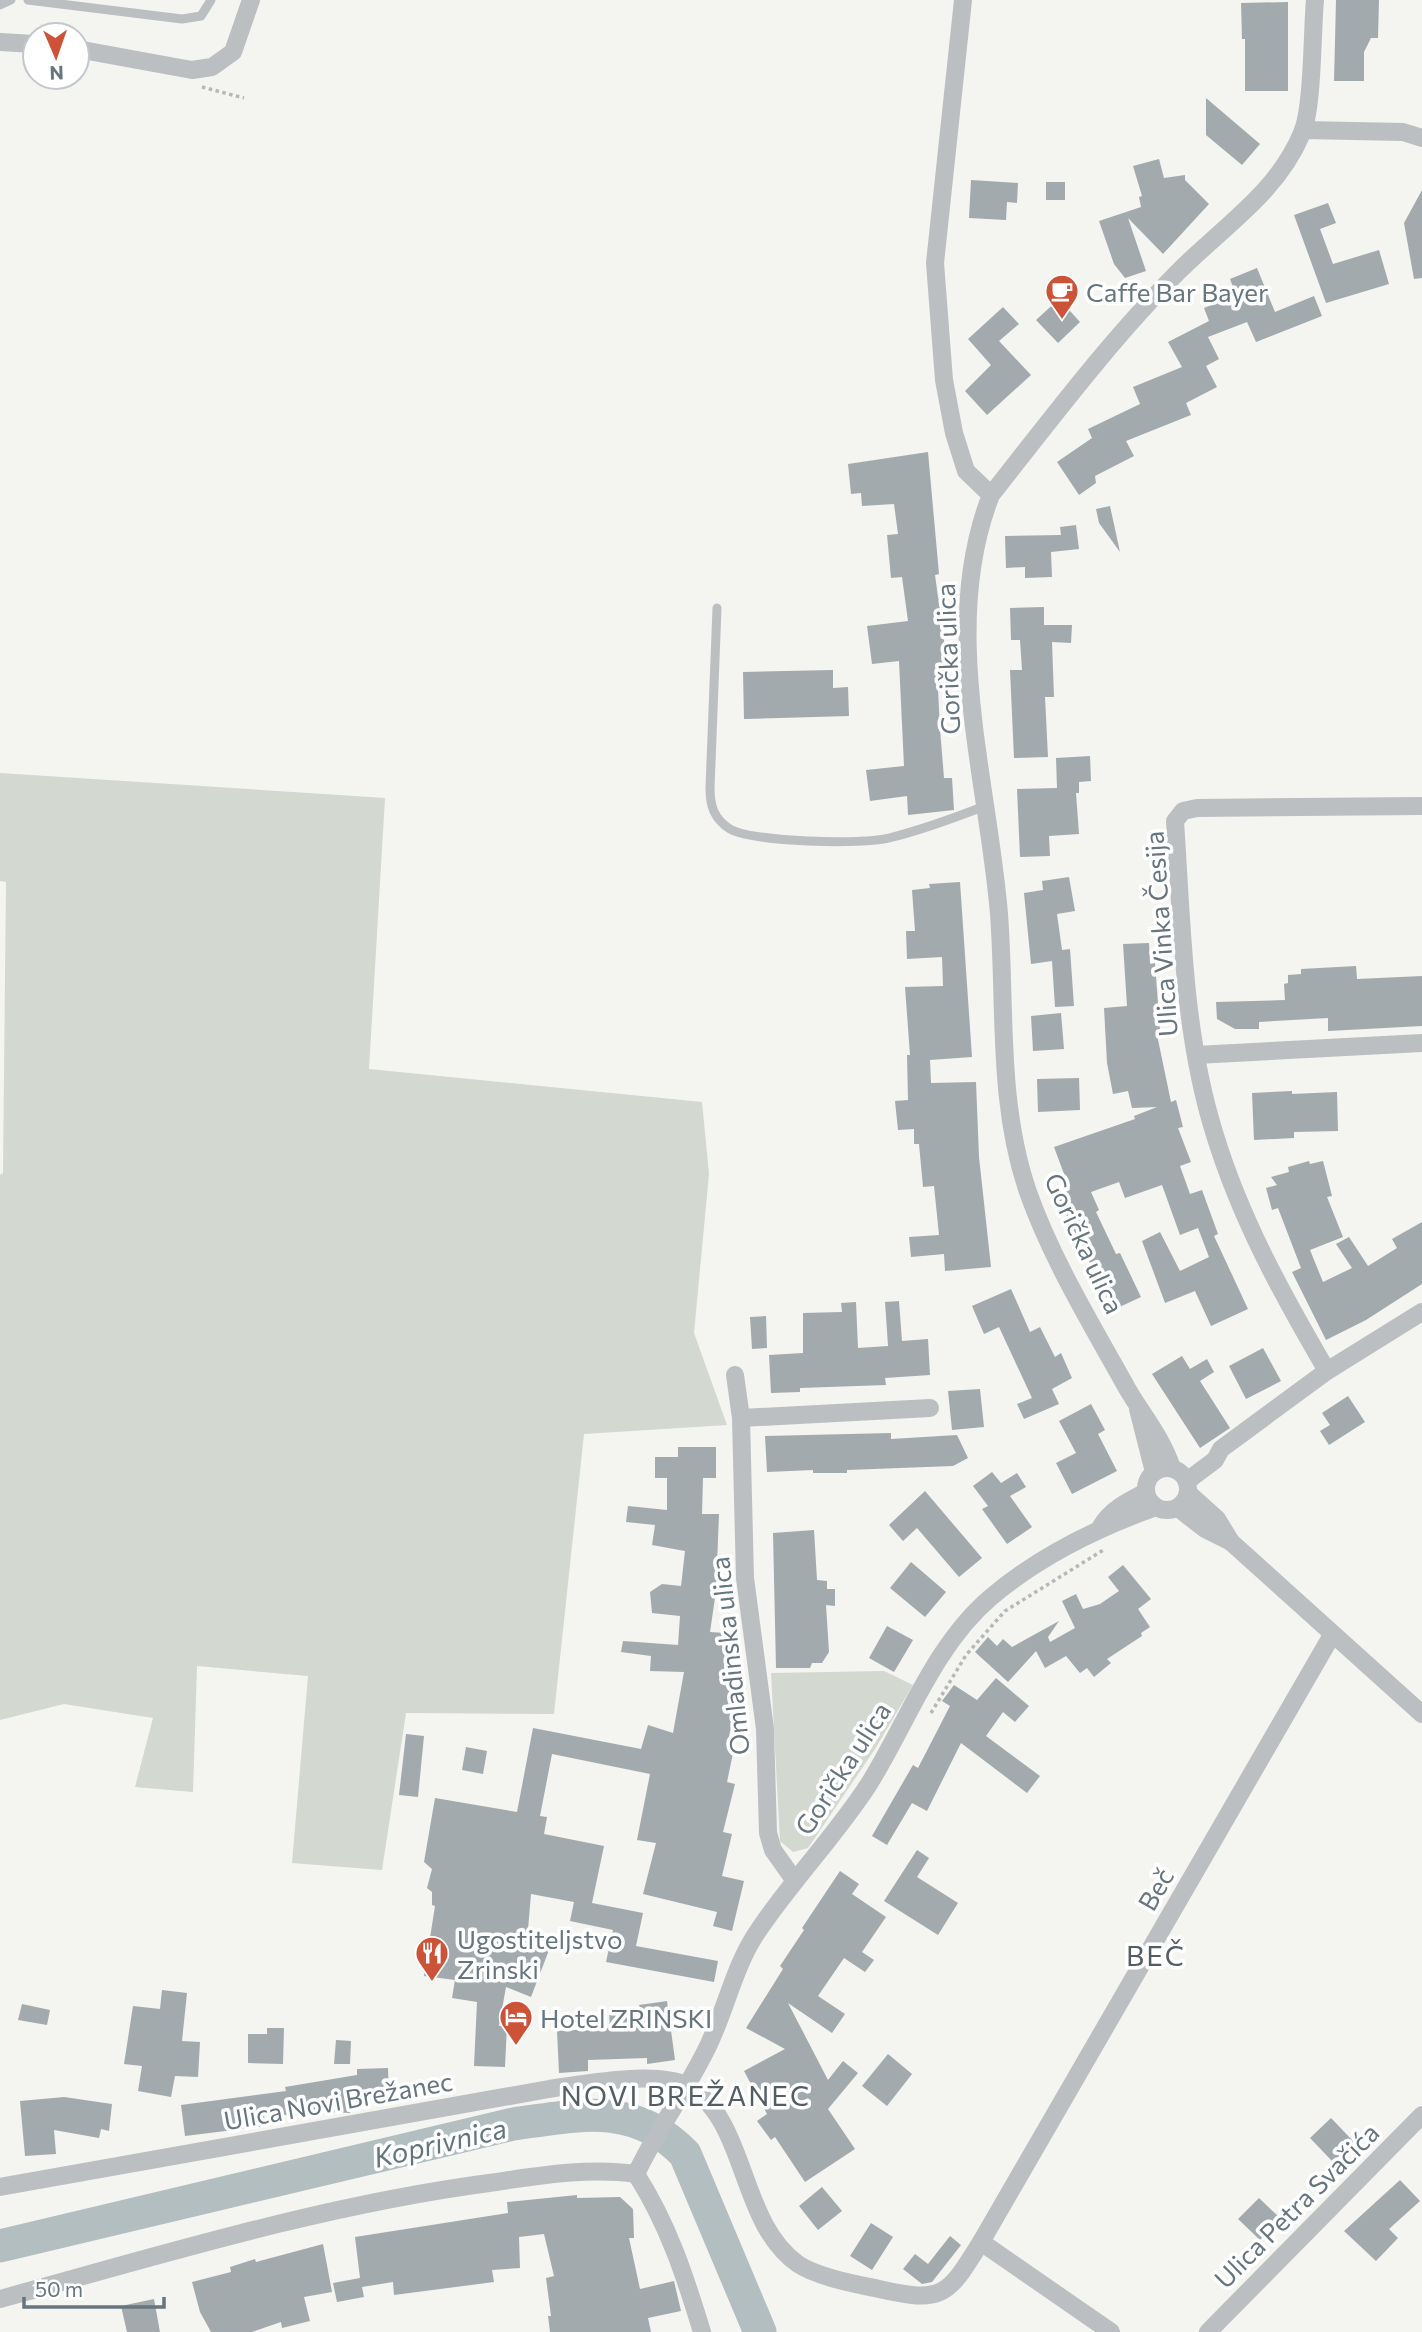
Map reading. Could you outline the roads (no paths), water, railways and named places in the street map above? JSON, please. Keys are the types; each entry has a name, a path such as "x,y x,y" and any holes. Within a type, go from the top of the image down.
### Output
{"street":[{"path":"91,51 192,69 212,67 233,52 251,0"},
{"path":"963,0 935,263 944,380 954,433 966,471 991,495"},
{"name":"Gorička ulica","path":"1181,1484 1154,1426 1138,1406 1046,1235 1013,1143 1007,1093 999,914 972,700 969,583 980,523 991,495 1134,320 1180,270 1265,192 1303,130 1315,0"},
{"path":"0,42 21,43"},
{"path":"1303,130 1404,132 1422,138"},
{"name":"Ulica Vinka Česija","path":"1326,1371 1283,1296 1242,1214 1213,1130 1196,1055 1175,821 1183,811 1197,808 1422,806"},
{"name":"Ulica Vinka Česija","path":"1196,1055 1422,1043"},
{"path":"1422,1312 1326,1371 1221,1449 1207,1451 1181,1484 1167,1510 1151,1500 1147,1481 1154,1472 1181,1484 1205,1529 1231,1542 1422,1714"},
{"name":"Omladinska ulica","path":"736,1376 741,1418 745,1577 765,1729 768,1833 773,1850 795,1881"},
{"name":"Gorička ulica","path":"1138,1406 1154,1472"},
{"path":"741,1418 930,1408"},
{"name":"Gorička ulica","path":"639,2167 710,2042 749,1944 795,1881 834,1835 869,1784 964,1623 1014,1580 1100,1528 1115,1525 1151,1500"},
{"name":"Beč","path":"981,2242 1332,1635"},
{"name":"Ulica Novi Brežanec","path":"0,2187 587,2083 647,2079 686,2085"},
{"path":"686,2085 720,2118 763,2224 775,2242 799,2265 845,2281 929,2296 943,2293 954,2285 981,2242 1111,2332"},
{"name":"Ulica Petra Svačića","path":"1208,2332 1422,2115"},
{"path":"0,2299 347,2206 540,2176 639,2167 678,2253 702,2332"}],"lane":[{"path":"0,5 11,0"},
{"path":"27,0 182,19 201,16 211,0"},
{"path":"717,608 710,796 714,813 722,824 733,831 752,836 868,841 887,839 985,806"}],"waterway":[{"name":"Koprivnica","path":"0,2246 513,2124 561,2117 605,2116 646,2126 666,2137 685,2154 760,2332"}],"place":[{"name":"Caffe Bar Bayer","path":"1062,321"},
{"name":"Ugostiteljstvo Zrinski","path":"432,1983"},
{"name":"Hotel ZRINSKI","path":"516,2047"}],"district":[{"name":"BEČ","path":"1156,1955"},
{"name":"NOVI BREŽANEC","path":"686,2095"}]}
